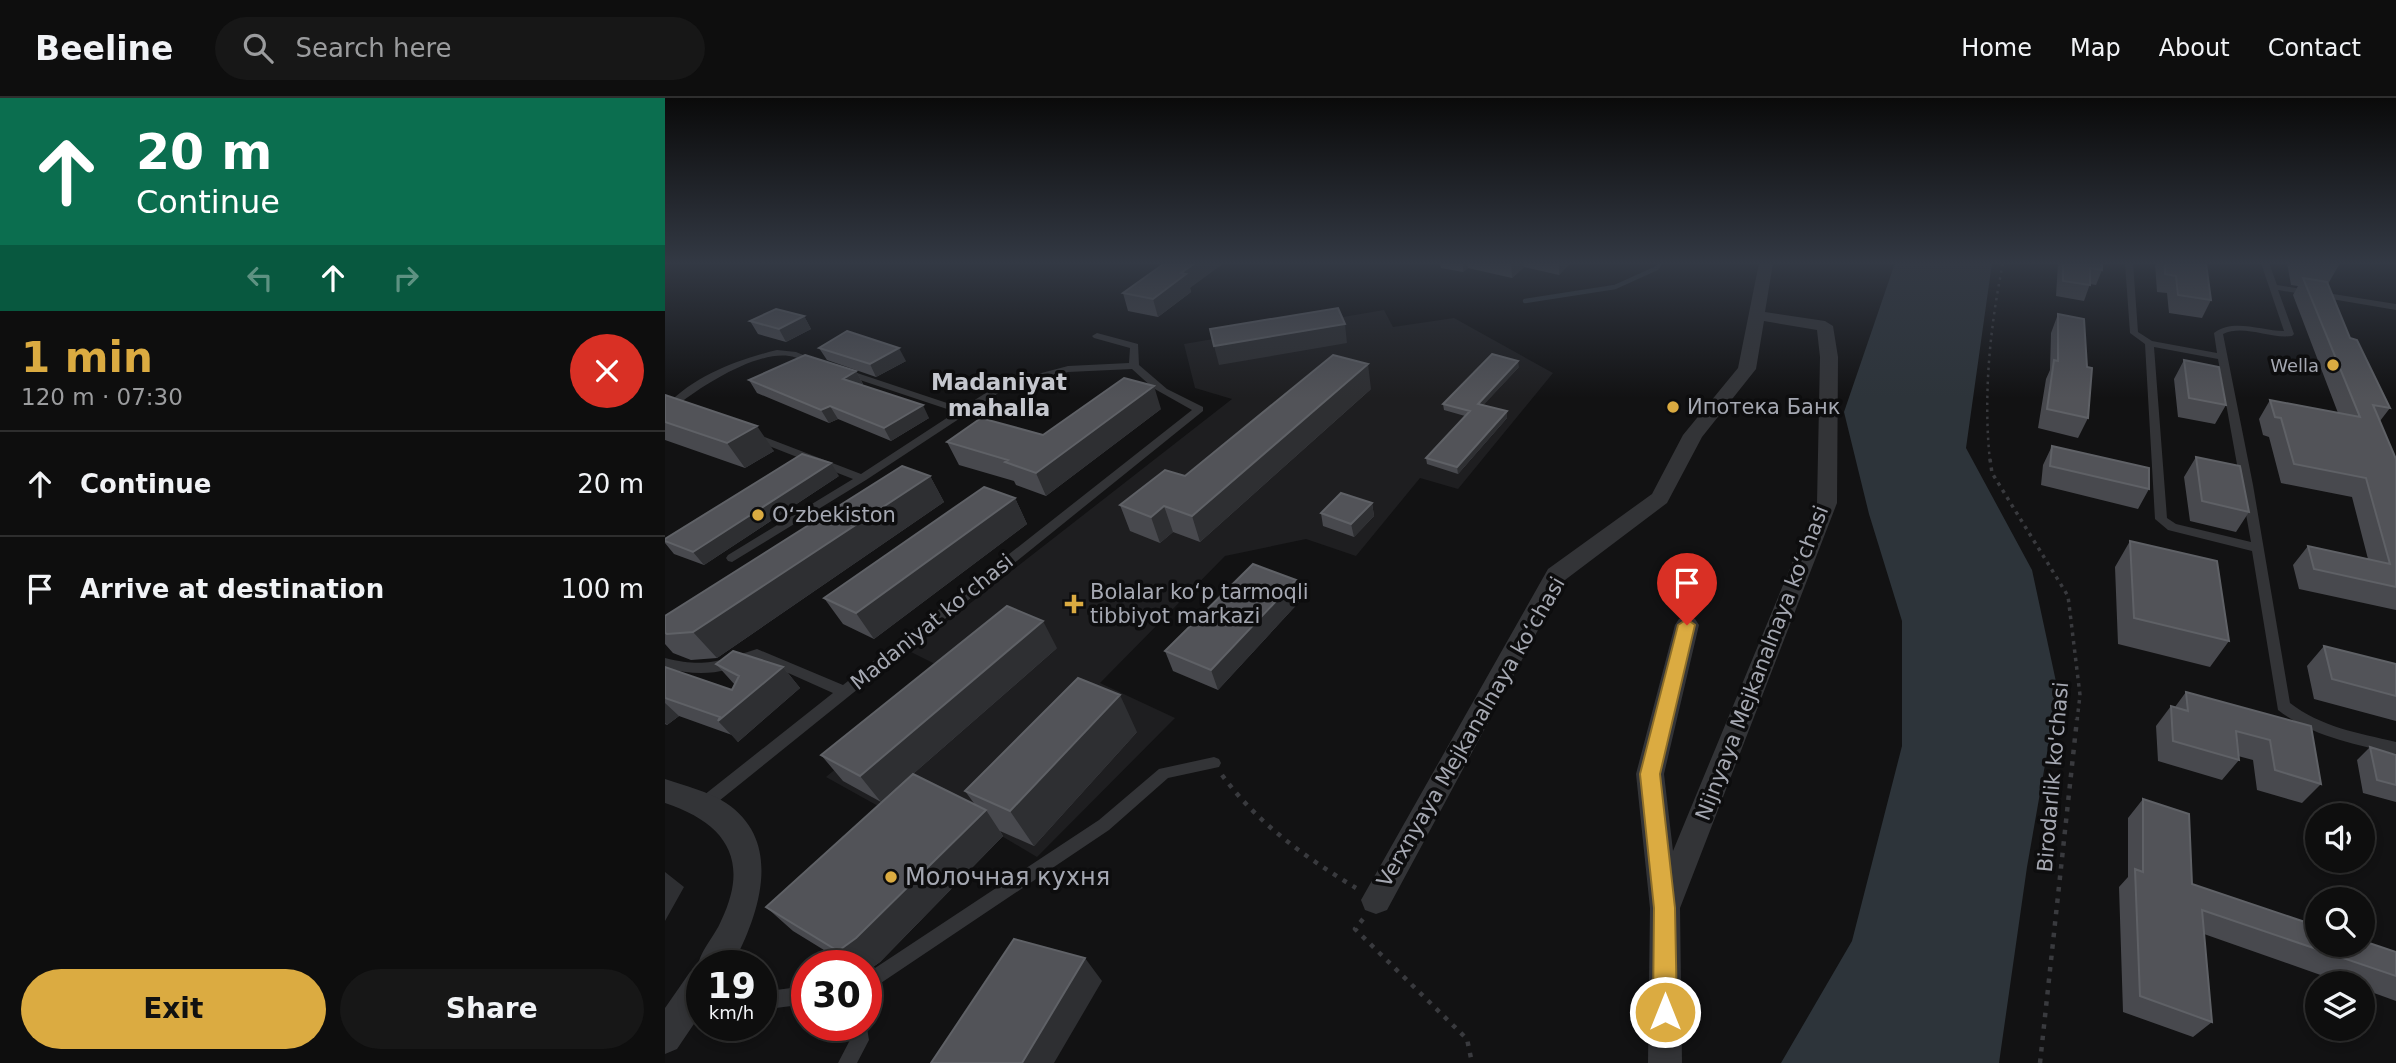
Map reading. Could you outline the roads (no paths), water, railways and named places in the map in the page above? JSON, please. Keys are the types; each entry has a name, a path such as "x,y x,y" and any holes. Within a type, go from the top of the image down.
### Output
{"street":[{"name":"Verxnyaya Mejkanalnaya ko‘chasi","path":"1376,900 1556,575 1660,498 1693,435 1747,369 1757,308"},
{"name":"Nijnyaya Mejkanalnaya ko‘chasi","path":"1665,1063 1664,908 1826,503 1829,357 1825,326 1756,315"},
{"path":"1664,908 1650,774 1687,625"},
{"path":"665,790 704,804 724,817 739,834 747,856 748,883 743,909 723,950"}],"lane":[{"path":"2132,308 2134,333 2149,343 2222,357"},
{"path":"2280,308 2288,334 2224,328 2218,333 2258,548 2283,706 2296,718 2315,726 2396,748"},
{"name":"Madaniyat ko‘chasi","path":"704,804 1199,409 1158,390 1134,366 1135,346 1097,336"},
{"path":"2149,343 2161,519 2172,527 2258,548"},
{"path":"684,410 672,405 683,395 765,356 787,353 825,365"},
{"path":"731,558 862,478 1003,386 1068,369 1134,366"},
{"path":"837,369 961,411"},
{"path":"735,429 862,478"},
{"path":"665,663 695,671 722,668 757,654 845,692"},
{"path":"882,973 1104,825 1164,773 1214,763"},
{"path":"847,1063 859,1041"}],"place":[{"name":"Wella","path":"2333,365"},
{"name":"Ипотека Банк","path":"1673,407"},
{"name":"Oʻzbekiston","path":"758,515"},
{"name":"Bolalar ko‘p tarmoqli tibbiyot markazi","path":"1074,604"},
{"name":"Молочная кухня","path":"891,877"}],"district":[{"name":"Madaniyat mahalla","path":"999,395"}]}
